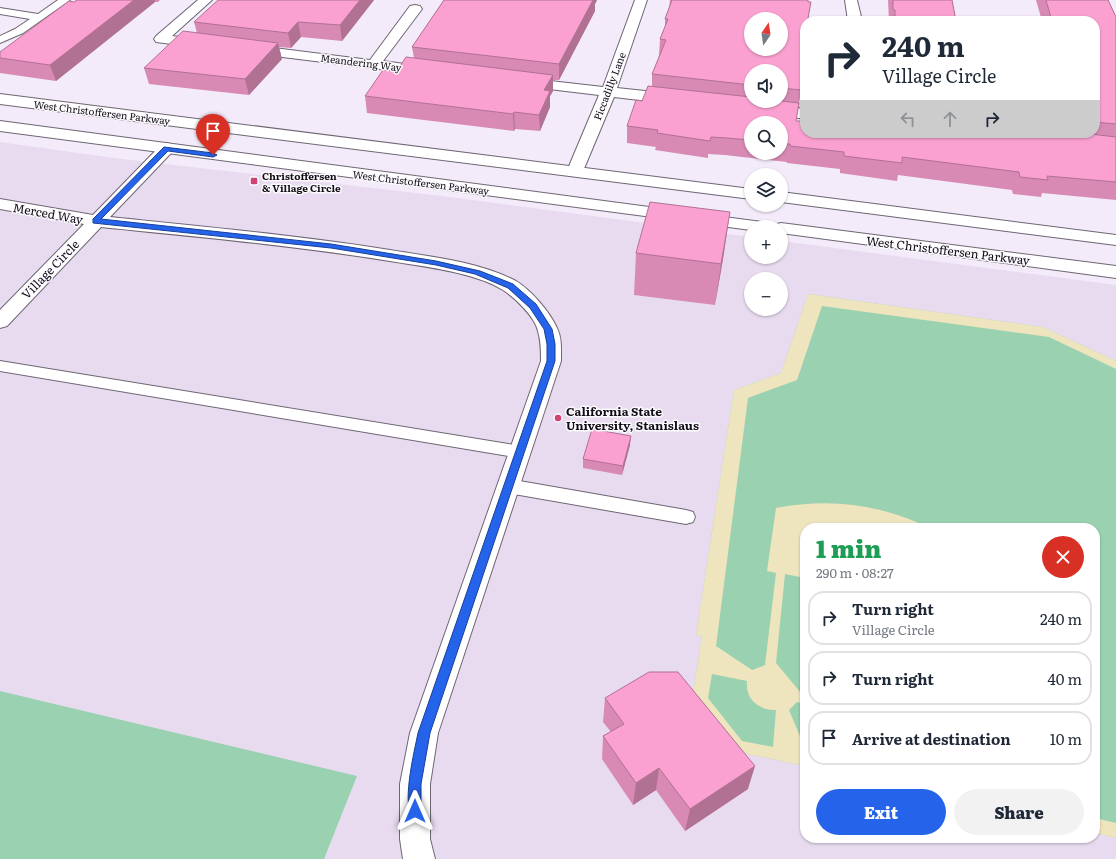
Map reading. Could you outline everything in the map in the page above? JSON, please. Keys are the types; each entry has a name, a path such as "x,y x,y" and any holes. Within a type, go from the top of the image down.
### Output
{"street":[{"path":"206,0 161,39 221,46"},
{"name":"Piccadilly Lane","path":"575,172 608,92 641,0"},
{"path":"851,0 855,16"},
{"path":"374,64 415,9"},
{"name":"Meandering Way","path":"236,47 445,73"},
{"path":"507,80 687,100"},
{"name":"West Christoffersen Parkway","path":"0,100 744,193"},
{"path":"750,108 800,113"},
{"name":"West Christoffersen Parkway","path":"0,126 744,224"},
{"name":"Village Circle","path":"0,322 167,148"},
{"path":"788,199 1116,240"},
{"name":"Merced Way","path":"0,204 96,221 331,246 436,263 477,272 510,286 533,306 548,329 551,344 551,361 424,733 415,784 415,839 419,859"},
{"name":"West Christoffersen Parkway","path":"788,229 1116,272"}],"lane":[{"path":"0,40 19,32 64,0"},
{"path":"0,12 40,17"},
{"path":"0,366 520,452"},
{"path":"508,486 686,517"}],"shaded area":[{"name":"California State University, Stanislaus","path":"0,142 114,158 450,197 744,236 744,264 788,264 788,242 1116,285 1116,859 0,859"}],"green space":[{"path":"808,294 1043,327 1116,361 1116,838 1100,834 1100,523 800,523 800,765 738,752 692,700 702,636 696,635 734,390 781,373"},
{"path":"0,691 357,776 324,859 0,859"}],"sand":[{"path":"808,294 1043,327 1116,361 1116,369 1049,337 822,306 797,380 748,398 716,646 752,670 765,665 776,573 767,571 776,508 816,504 854,505 892,513 918,523 800,523 800,577 785,574 776,663 800,692 800,703 797,702 789,710 800,736 800,765 738,752 692,700 702,636 696,635 734,390 781,373","holes":["712,674 747,681 748,694 754,703 770,710 776,710 773,747 742,741 708,698"]},
{"path":"1100,819 1116,823 1116,838 1100,834"}],"building":[{"path":"77,0 134,0 50,65 0,58 0,52 69,1 74,2"},
{"path":"218,0 360,0 340,25 298,22 288,33 194,22"},
{"path":"444,0 593,0 559,64 412,47"},
{"path":"672,0 808,0 808,2 811,2 808,16 800,16 800,90 788,89 788,64 744,64 744,84 652,74 666,40 660,39 668,19 665,19"},
{"path":"893,0 952,0 955,16 895,16 895,10 893,10"},
{"path":"1046,0 1108,0 1116,17 1116,124 1100,122 1100,16 1051,16"},
{"path":"183,31 278,43 245,79 144,68"},
{"path":"406,57 553,75 544,90 550,91 539,115 514,112 513,114 365,96 383,70 397,71"},
{"path":"648,86 744,96 744,108 788,108 788,102 799,103 796,121 800,121 800,138 1100,138 1100,135 1116,137 1116,182 1047,176 1048,180 1020,177 1019,172 902,157 902,163 844,156 844,152 790,146 790,144 788,144 788,116 744,116 744,139 711,137 710,141 657,133 658,130 627,126 636,100 642,101"},
{"path":"650,202 730,212 721,264 636,253"},
{"path":"592,429 631,436 623,466 583,459"},
{"path":"649,672 678,672 755,766 690,809 659,768 636,783 603,736 624,724 605,698"}],"place":[{"name":"Christoffersen & Village Circle","path":"254,181"},
{"name":"California State University, Stanislaus","path":"558,418"}],"route":[{"path":"213,155 167,148 96,221 331,246 436,263 477,272 510,286 533,306 548,329 551,344 551,361 424,733 415,784 415,811"}]}
